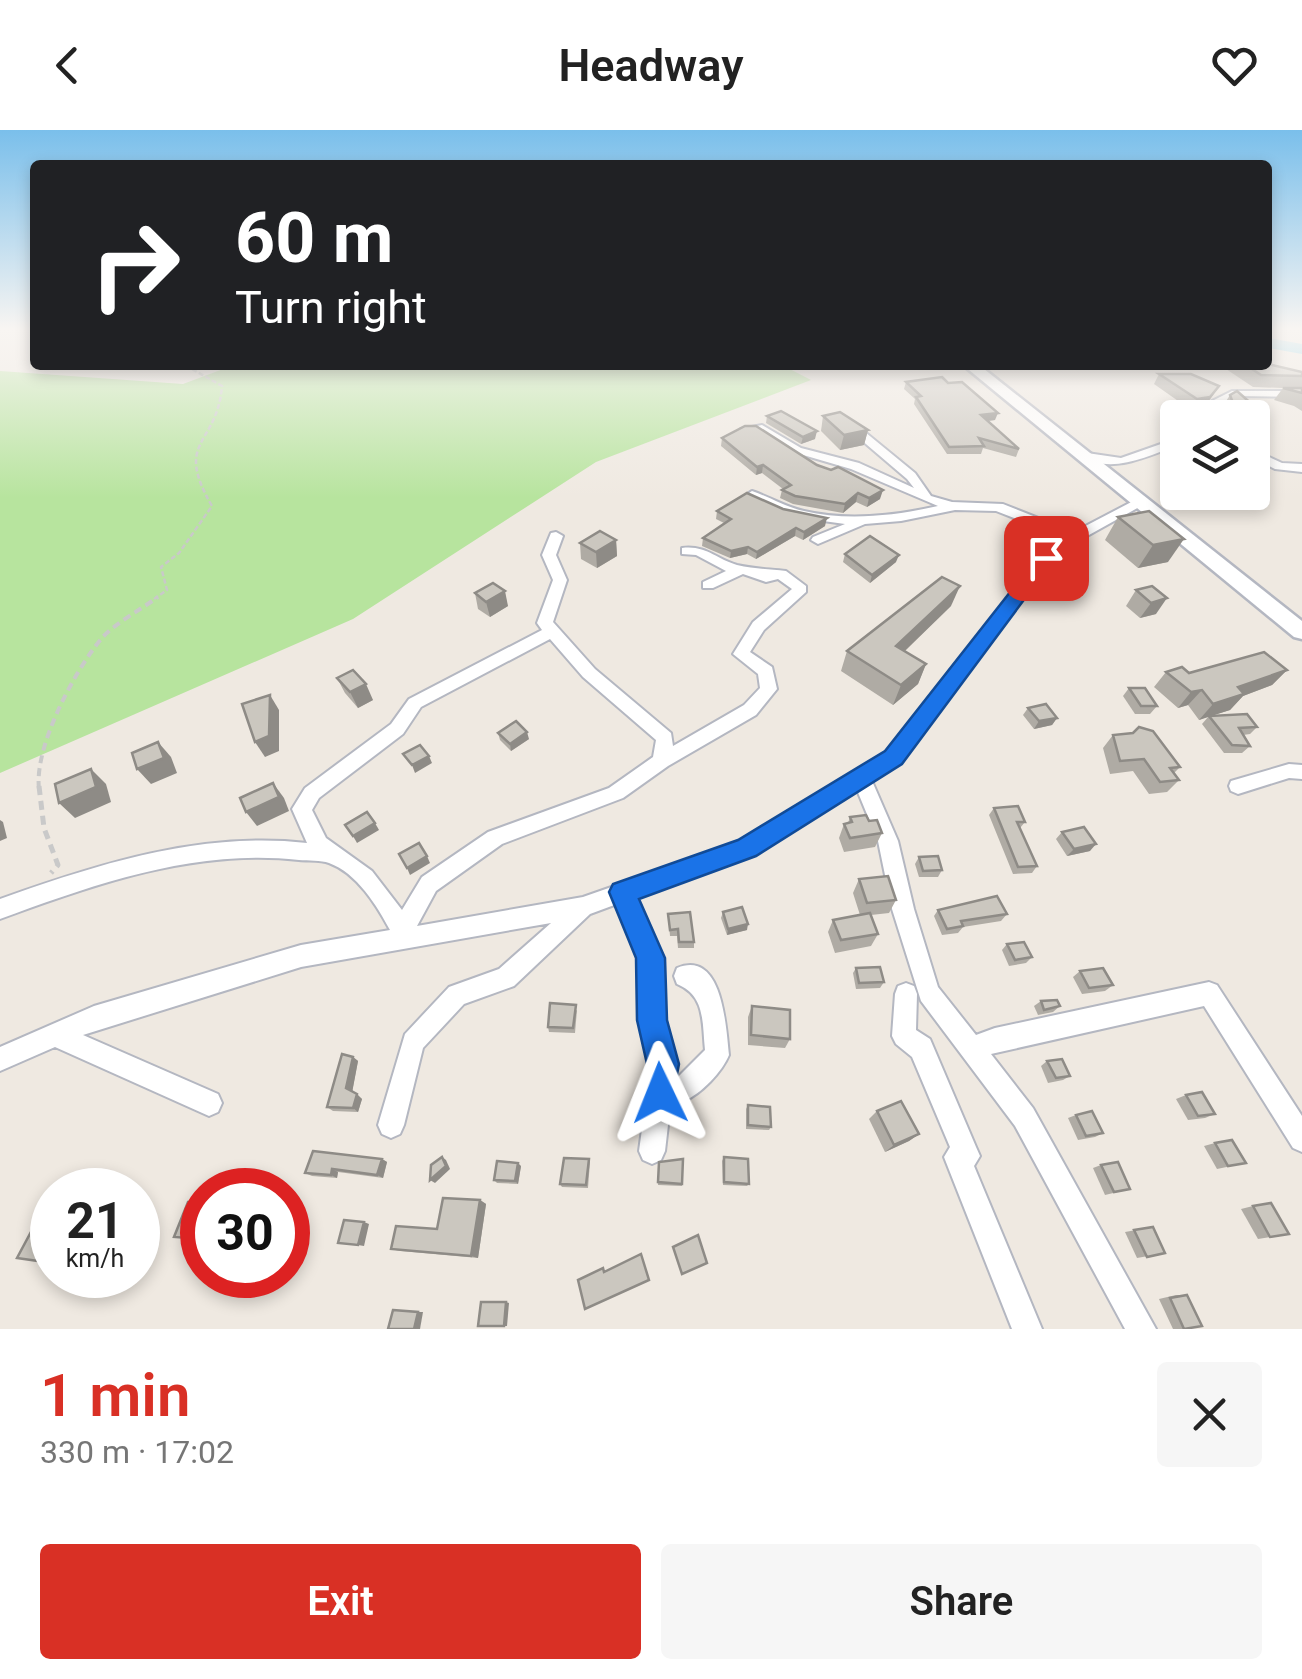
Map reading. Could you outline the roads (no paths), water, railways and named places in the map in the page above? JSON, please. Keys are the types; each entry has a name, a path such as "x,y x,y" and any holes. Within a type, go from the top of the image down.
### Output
{"main road":[{"path":"997,386 1144,500 1302,632"}],"street":[{"path":"1219,400 1226,395 1302,394"},
{"path":"834,414 874,442 911,476 929,500"},
{"path":"746,429 758,427 797,450 855,466 929,500 952,506"},
{"path":"1087,457 1122,462 1160,448"},
{"path":"1270,461 1302,468"},
{"path":"752,496 795,516 864,520 952,506 998,507 1074,537"},
{"path":"0,1058 94,1018 301,956 399,935 583,907 747,848 894,758 1046,558 1074,537 1144,500"},
{"path":"818,540 864,520"},
{"path":"556,536 549,555 560,580 545,623 589,673 665,738 662,761"},
{"path":"399,935 429,884 494,838 616,793 750,710 769,689 766,671 741,654 758,626 801,588 781,574 766,577 738,571 700,550 687,551"},
{"path":"708,585 738,571"},
{"path":"325,854 309,833 302,809 312,793 396,729 415,703 552,631"},
{"path":"1238,786 1289,771 1302,772"},
{"path":"862,777 888,840 929,993 1024,1117 1140,1329"},
{"path":"0,909 87,877 276,845 325,854 360,874 381,894 399,935"},
{"path":"623,892 650,958 652,1020 663,1064 652,1151"},
{"path":"391,1125 413,1042 457,995 506,978 583,907"},
{"path":"684,1089 716,1055 712,1001 696,978 685,976"},
{"path":"972,1049 994,1040 1208,992 1302,1139"},
{"path":"906,994 904,1036 921,1048 966,1156 958,1157 1026,1329"},
{"path":"54,1035 209,1103"}]}
